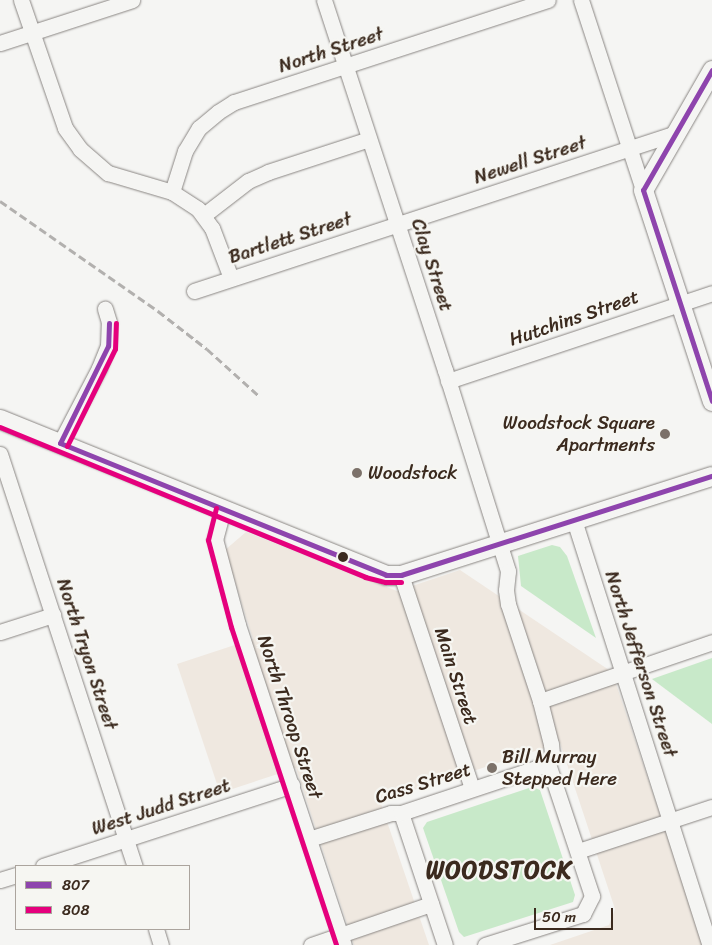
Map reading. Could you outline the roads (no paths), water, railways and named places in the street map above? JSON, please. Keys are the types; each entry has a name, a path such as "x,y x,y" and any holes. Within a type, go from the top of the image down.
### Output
{"main road":[{"path":"712,70 644,190 712,401"},
{"path":"0,419 386,576 401,575 712,476"}],"street":[{"path":"21,0 65,128 80,149 108,173 172,192 198,208 204,215 220,247 231,278"},
{"path":"0,43 132,0"},
{"name":"Clay Street","path":"324,0 508,571 506,590 508,604 540,701 551,744 552,754 548,764"},
{"name":"North Street","path":"172,192 185,151 199,128 218,112 234,102 548,0"},
{"path":"581,0 644,190"},
{"name":"Newell Street","path":"398,225 676,133"},
{"path":"204,215 248,181 268,172 369,139"},
{"name":"Bartlett Street","path":"194,291 398,225"},
{"name":"Hutchins Street","path":"448,381 712,293"},
{"path":"60,443 99,368 108,346 109,323 105,309"},
{"name":"North Tryon Street","path":"0,454 135,865"},
{"name":"North Throop Street","path":"223,510 215,539 238,625 342,940"},
{"name":"North Jefferson Street","path":"574,520 710,945"},
{"name":"Main Street","path":"401,575 472,789"},
{"path":"0,632 53,615"},
{"path":"540,701 712,642"},
{"path":"485,945 583,914 592,896 548,764"},
{"name":"Cass Street","path":"309,839 391,813 401,813 548,764"},
{"name":"West Judd Street","path":"46,865 292,786"},
{"path":"578,851 712,807"},
{"path":"401,813 445,945"},
{"path":"0,880 15,875"},
{"path":"311,945 342,940 431,904"},
{"path":"528,945 535,929"},
{"path":"156,930 161,945"},
{"path":"507,938 522,945"}],"railway":[{"path":"0,201 158,311 207,349 259,396"}],"place":[{"name":"Woodstock Square Apartments","path":"665,434"},
{"name":"Woodstock","path":"357,473"},
{"name":"Bill Murray Stepped Here","path":"492,768"}],"district":[{"name":"WOODSTOCK","path":"499,871"}]}
